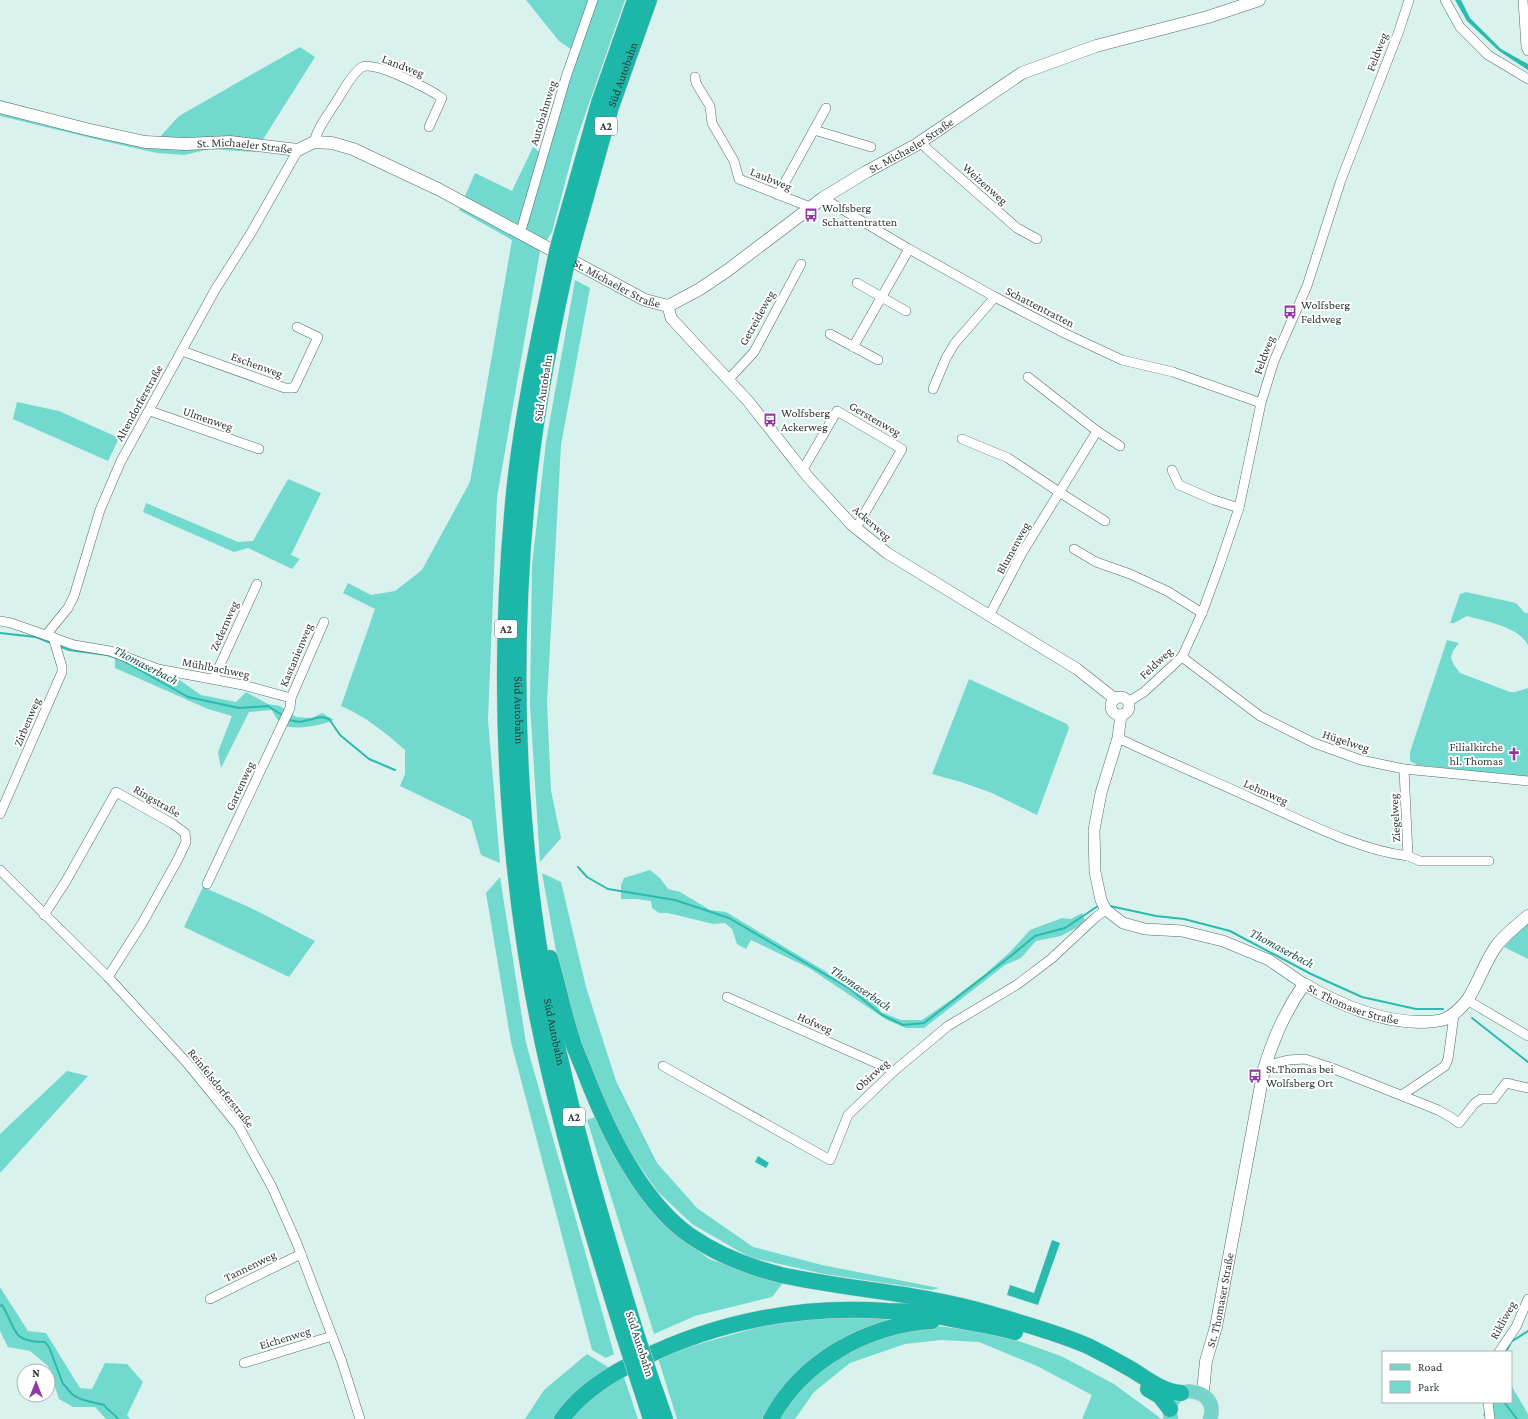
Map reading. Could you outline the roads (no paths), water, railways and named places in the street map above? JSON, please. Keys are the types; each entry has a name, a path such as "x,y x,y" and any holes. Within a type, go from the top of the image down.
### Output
{"highway":[{"name":"Süd Autobahn","path":"635,0 599,103 529,387 514,491 507,581 504,687 508,789 522,926 534,1000 551,1081 587,1218 630,1333 645,1378 664,1419"},
{"name":"Süd Autobahn","path":"630,1333 601,1216 564,1081 548,998 532,899 523,819 519,752 518,687 520,581 527,495 542,388 553,328 562,257 648,0"},
{"path":"532,899 542,923 548,951 572,1039 614,1140 638,1179 661,1210 688,1234 712,1249 760,1269 803,1279 934,1300 970,1308 1055,1333 1112,1358 1168,1391 1186,1392"},
{"path":"550,1419 567,1396 595,1374 618,1359 657,1341 708,1322 755,1310 800,1303 864,1301 908,1303 1001,1317"},
{"path":"562,1419 589,1389 619,1370 663,1348 706,1332 764,1318 820,1310 865,1309 919,1312 1004,1329 1047,1341 1107,1366 1160,1396 1171,1414"},
{"path":"771,1419 790,1390 814,1368 838,1350 868,1335 891,1327 916,1322 954,1319"},
{"name":"Süd Autobahn","path":"645,1378 651,1419"}],"main road":[{"name":"St. Michaeler Straße","path":"0,107 86,130 145,142 185,144 230,142 298,150 314,142 332,143 353,149 438,189 645,300 668,306 700,289 728,270 823,198 921,142 1022,73 1096,46 1208,16 1259,0"},
{"name":"St. Thomaser Straße","path":"1186,1392 1193,1388 1206,1361 1216,1328 1265,1066 1270,1047 1277,1030 1304,984 1337,1002 1384,1018 1403,1022 1431,1022 1444,1019 1454,1014 1467,1000 1496,946 1509,932 1528,916"},
{"name":"St. Thomaser Straße","path":"1204,1396 1206,1361"},
{"path":"1171,1414 1174,1400 1186,1392 1198,1392 1210,1403 1212,1418"}],"street":[{"name":"Autobahnweg","path":"520,234 566,77 593,0"},
{"name":"Feldweg","path":"1128,702 1144,692 1182,657 1202,613 1239,508 1261,404 1274,361 1309,280 1341,180 1399,31 1409,0"},
{"path":"1445,0 1460,27 1488,55 1528,79"},
{"path":"1523,0 1526,48 1528,51"},
{"name":"Landweg","path":"314,142 317,133 330,111 355,73 362,67 370,67 412,80 442,98 429,127"},
{"name":"Laubweg","path":"696,77 696,83 710,106 712,123 734,161 738,179 810,207"},
{"path":"778,195 826,108"},
{"path":"814,130 871,147"},
{"name":"Weizenweg","path":"921,142 1001,215 1017,228 1037,239"},
{"name":"Altendorferstraße","path":"52,641 74,596 100,510 121,461 150,411 215,290 251,233 298,150"},
{"name":"Schattentratten","path":"823,198 908,249 1064,333 1122,360 1173,372 1261,404"},
{"path":"853,347 908,249"},
{"name":"Getreideweg","path":"728,380 754,352 801,264"},
{"path":"857,283 906,311"},
{"path":"933,390 946,358 955,343 995,297"},
{"name":"Ackerweg","path":"668,306 671,318 748,401 802,471 856,528 887,553 1077,669 1115,698"},
{"name":"Eschenweg","path":"182,350 285,388 294,388 318,337 296,327"},
{"path":"830,334 878,360"},
{"path":"1028,377 1120,446"},
{"name":"Ulmenweg","path":"150,411 259,449"},
{"name":"Gerstenweg","path":"802,471 837,411 902,449 856,528"},
{"name":"Blumenweg","path":"989,616 1022,553 1097,430"},
{"path":"962,439 1008,458 1105,521"},
{"path":"1172,470 1179,485 1214,500 1239,508"},
{"path":"1074,549 1096,562 1130,574 1167,591 1202,613"},
{"name":"Zedernweg","path":"214,678 257,584"},
{"path":"0,622 11,623 52,641"},
{"name":"Kastanienweg","path":"291,698 324,622"},
{"name":"Mühlbachweg","path":"52,641 110,651 158,669 214,678 291,698"},
{"name":"Zirbenweg","path":"0,814 62,672 62,667 52,641"},
{"name":"Hügelweg","path":"1182,657 1260,716 1314,743 1361,760 1404,769 1528,781"},
{"name":"Gartenweg","path":"207,884 290,708 291,698"},
{"path":"1121,715 1115,713 1112,709 1112,703 1115,698 1122,698 1128,702 1128,710 1121,715 1118,738 1101,793 1094,830 1095,872 1100,900 1106,910 1123,922 1144,929 1182,931 1223,940 1269,960 1304,984"},
{"name":"Lehmweg","path":"1118,738 1308,824 1357,843 1392,854 1408,856"},
{"name":"Ziegelweg","path":"1404,769 1408,856 1420,861 1489,861"},
{"name":"Ringstraße","path":"44,915 66,881 116,792 173,824 185,833 186,842 178,859 144,922 108,977"},
{"name":"Reinfelsdorferstraße","path":"0,870 108,977 187,1063 239,1127 272,1186 301,1254 332,1336 360,1419"},
{"name":"Obirweg","path":"663,1066 830,1160 848,1115 894,1071 948,1026 1018,984 1051,959 1096,916 1106,910"},
{"name":"Hofweg","path":"727,997 894,1071"},
{"path":"1467,1000 1528,1036"},
{"path":"1402,1095 1445,1066 1448,1059 1454,1014"},
{"path":"1265,1066 1288,1060 1305,1059 1332,1068 1438,1110 1459,1124 1475,1103 1481,1098 1494,1099 1506,1083 1528,1088"},
{"name":"Tannenweg","path":"210,1299 301,1254"},
{"name":"Rikliweg","path":"1500,1351 1516,1327 1528,1299"},
{"name":"Eichenweg","path":"244,1363 332,1336"},
{"path":"1488,1403 1490,1419"}],"waterway":[{"name":"Thomaserbach","path":"0,633 36,637 51,643"},
{"name":"Thomaserbach","path":"59,646 69,650 107,655 120,659 188,697 239,708 268,706 282,715"},
{"name":"Thomaserbach","path":"289,720 300,722 321,717 329,719 340,735 369,759 395,770"},
{"name":"Thomaserbach","path":"578,867 587,877 608,889 675,900 729,918 850,989 882,1015 903,1025 924,1023 1035,936 1065,928 1098,906"},
{"name":"Thomaserbach","path":"1110,906 1156,916 1184,919 1230,931 1311,974 1362,997 1416,1009 1443,1009"},
{"name":"Thomaserbach","path":"1472,1018 1528,1062"},
{"path":"0,1306 2,1305 20,1337 26,1340 45,1342 49,1347 63,1384 72,1394 83,1400 104,1405 118,1419"},
{"name":"Thomaserbach","path":"1506,1351 1511,1342 1528,1331"},
{"name":"Thomaserbach","path":"1505,1403 1517,1419"}],"place":[{"name":"Wolfsberg Schattentratten","path":"811,215"},
{"name":"Wolfsberg Feldweg","path":"1290,312"},
{"name":"Wolfsberg Ackerweg","path":"770,420"},
{"name":"Filialkirche hl. Thomas","path":"1514,754"},
{"name":"St.Thomas bei Wolfsberg Ort","path":"1255,1076"}]}
